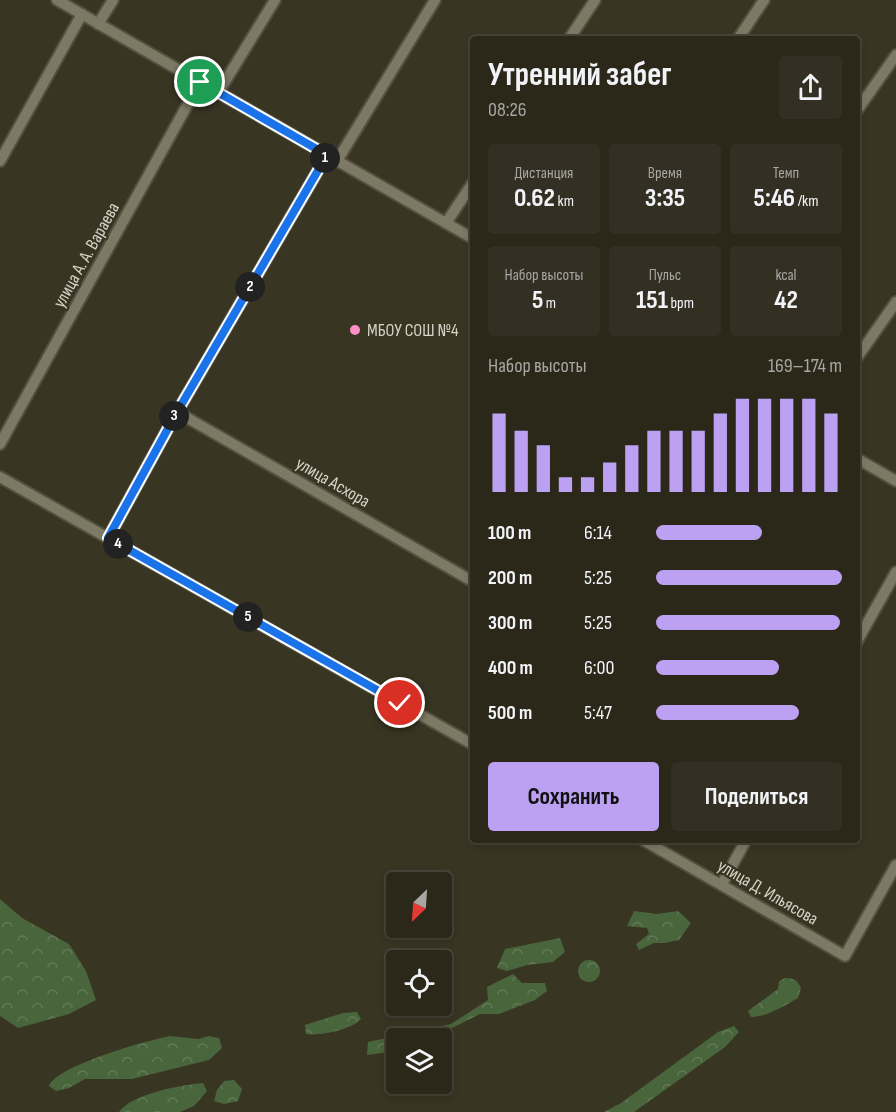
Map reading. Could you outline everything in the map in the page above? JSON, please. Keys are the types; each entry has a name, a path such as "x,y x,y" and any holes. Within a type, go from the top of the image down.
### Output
{"street":[{"path":"57,0 470,237"},
{"path":"98,24 113,0"},
{"path":"218,93 275,0"},
{"path":"337,161 435,0"},
{"path":"571,36 595,0"},
{"path":"740,36 764,0"},
{"path":"0,161 82,14"},
{"path":"860,106 896,55"},
{"name":"улица А. А. Вараева","path":"0,444 200,82"},
{"path":"108,538 177,412 327,155"},
{"path":"446,223 470,187"},
{"path":"860,353 896,302"},
{"name":"улица Асхора","path":"177,412 470,580"},
{"path":"860,460 896,481"},
{"path":"0,477 470,743"},
{"path":"860,636 896,572"},
{"name":"улица Д. Ильясова","path":"648,843 845,956 896,865"},
{"path":"722,884 744,843"}],"green space":[{"path":"0,899 22,918 69,944 86,971 96,1000 69,1014 18,1028 0,1016"},
{"path":"634,911 657,914 678,911 691,923 679,940 654,943 639,950 636,944 649,934 647,928 627,926"},
{"path":"560,938 565,952 553,962 527,965 507,971 497,968 505,949"},
{"path":"585,960 593,960 600,967 600,975 593,982 585,982 578,975 578,967"},
{"path":"513,974 522,983 545,983 547,991 535,1000 499,1014 480,1014 452,1028 433,1028 451,1024 488,1000 487,987"},
{"path":"791,978 800,985 798,998 768,1013 751,1017 748,1011 778,989 779,981"},
{"path":"357,1012 361,1019 350,1026 327,1033 306,1034 305,1025 343,1013"},
{"path":"734,1026 739,1032 725,1047 634,1112 604,1112 621,1103 718,1032"},
{"path":"170,1036 198,1039 209,1036 219,1038 222,1048 209,1060 132,1079 85,1079 69,1088 56,1091 49,1086 55,1078 85,1062 124,1048"},
{"path":"386,1038 386,1052 367,1055 368,1042"},
{"path":"234,1080 242,1089 238,1101 224,1104 214,1101 217,1090 224,1081"},
{"path":"203,1083 207,1091 194,1106 180,1112 119,1112 134,1100 145,1095"}],"place":[{"name":"МБОУ СОШ №4","path":"355,330"}],"route":[{"path":"200,82 327,155 177,412 108,538 400,703"}]}
